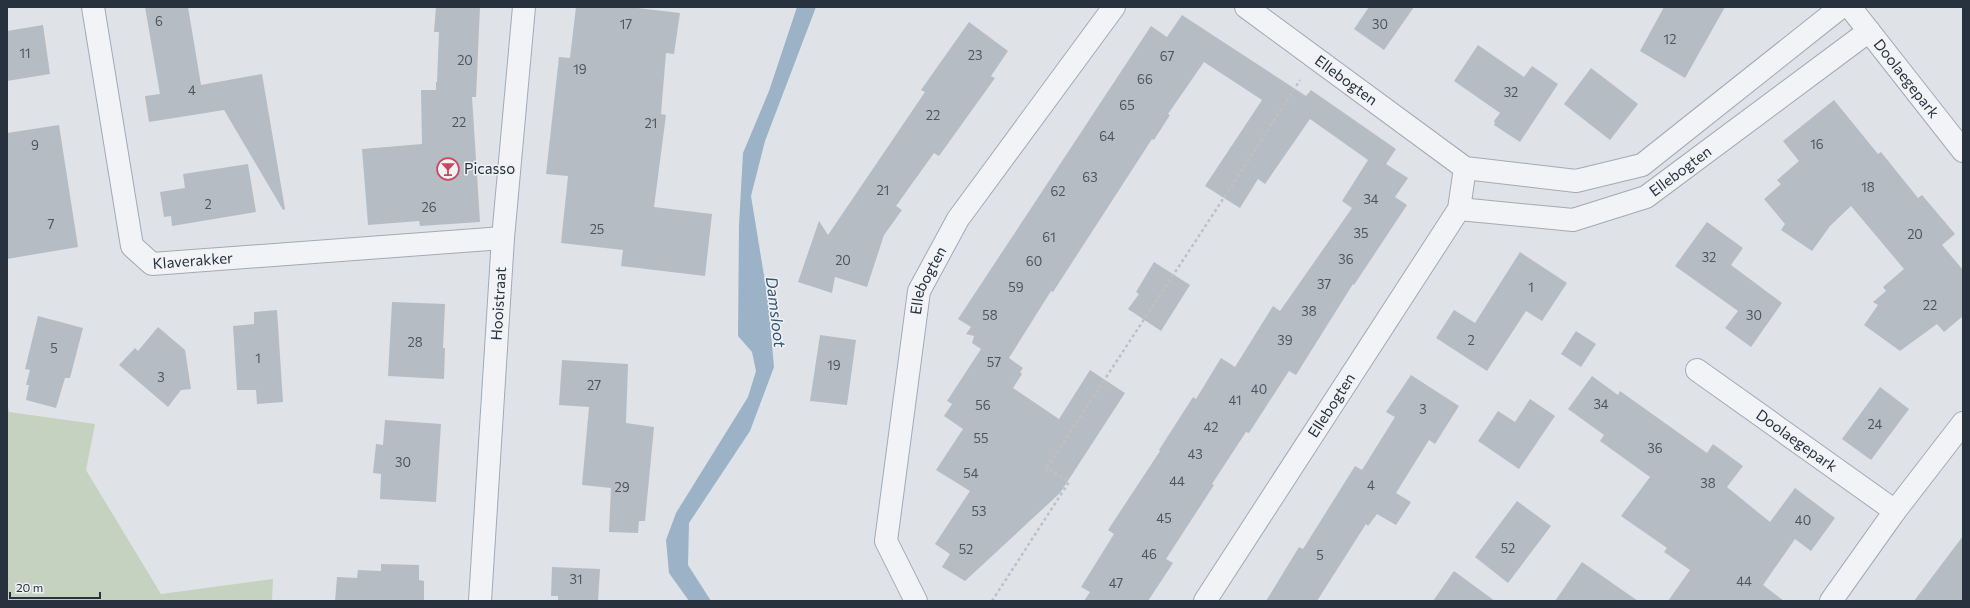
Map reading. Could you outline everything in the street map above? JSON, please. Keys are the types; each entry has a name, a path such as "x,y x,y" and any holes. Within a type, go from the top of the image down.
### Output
{"street":[{"name":"Klaverakker","path":"93,7 132,246 152,264 503,238"},
{"name":"Hooistraat","path":"480,601 503,238 524,7"},
{"name":"Ellebogten","path":"916,601 886,541 919,291 958,219 1114,7"},
{"name":"Ellebogten","path":"1246,7 1466,168 1576,181 1642,165 1842,7"},
{"name":"Doolaegepark","path":"1850,7 1963,151"},
{"name":"Ellebogten","path":"1459,209 1573,220 1646,197 1869,31"},
{"name":"Ellebogten","path":"1204,601 1459,209 1466,168"},
{"name":"Doolaegepark","path":"1697,370 1896,511"},
{"path":"1831,601 1896,511 1963,423"}],"path":[{"path":"992,601 1069,482 1047,468 1155,302 1202,234 1314,58"}],"green space":[{"path":"7,403 9,412 95,424 86,470 161,594 273,579 272,601 7,601"}],"water":[{"path":"797,7 816,7 765,141 751,196 768,300 774,367 750,431 689,523 688,565 711,601 689,601 669,573 666,540 676,513 748,397 756,371 752,352 738,336 739,225 743,153 769,91"}],"building":[{"path":"145,7 188,7 201,85 262,74 285,209 283,210 224,110 149,122 145,96 160,94"},
{"path":"436,7 480,7 476,97 472,97 480,222 420,226 419,221 368,225 362,149 422,144 421,90 436,90 437,82 439,32 434,32"},
{"path":"576,7 629,7 680,13 674,54 666,53 661,114 666,115 654,207 712,214 705,276 621,266 623,250 561,243 568,176 546,174 559,57 570,58"},
{"path":"1369,7 1414,7 1384,50 1354,29"},
{"path":"1664,7 1725,7 1685,78 1640,51"},
{"path":"1182,15 1306,96 1311,90 1396,149 1386,164 1408,178 1395,197 1407,205 1354,285 1353,284 1296,375 1289,371 1249,433 1246,432 1166,559 1173,563 1148,601 1084,601 1090,592 1081,587 1114,534 1108,530 1160,451 1159,450 1193,397 1196,399 1221,358 1235,367 1273,306 1280,311 1352,208 1342,201 1368,160 1310,119 1265,184 1258,179 1240,208 1205,186 1262,100 1204,62 1168,114 1170,115 1154,140 1152,139 1053,292 1051,291 1009,358 1023,368 1020,372 1022,374 1013,388 1059,419 1090,370 1125,393 1060,493 965,581 942,567 950,554 935,544 970,491 936,470 963,429 944,416 952,404 947,401 981,349 972,343 974,336 966,334 971,327 958,319 1151,26 1167,37"},
{"path":"969,22 1008,51 991,76 995,78 939,156 934,153 896,206 902,210 884,235 867,287 835,277 832,293 798,282 819,221 828,235 925,92 921,90"},
{"path":"43,25 50,74 7,81 7,31"},
{"path":"1478,45 1524,77 1532,66 1558,84 1520,142 1494,125 1494,121 1500,113 1454,81"},
{"path":"1591,68 1638,104 1610,140 1564,104"},
{"path":"1834,100 1878,154 1881,152 1918,198 1922,195 1955,234 1942,245 1963,270 1963,316 1944,332 1937,324 1900,351 1864,325 1878,305 1873,302 1886,291 1883,287 1904,269 1851,206 1830,226 1812,251 1781,230 1785,224 1764,199 1781,184 1777,180 1799,161 1783,141"},
{"path":"59,125 78,247 7,259 7,133"},
{"path":"248,164 256,212 172,226 171,216 164,217 160,192 185,188 183,174"},
{"path":"1707,222 1743,248 1731,265 1782,303 1751,347 1725,328 1738,311 1675,266"},
{"path":"1520,252 1567,283 1542,321 1526,311 1487,371 1436,338 1454,310 1475,323"},
{"path":"1154,262 1190,285 1161,331 1128,309 1139,294 1136,292"},
{"path":"392,302 445,304 443,348 445,348 444,379 388,376"},
{"path":"277,310 283,402 257,404 256,390 237,390 233,326 254,324 254,312"},
{"path":"38,316 83,328 70,378 65,378 56,408 26,400 29,385 26,385 30,370 25,369"},
{"path":"158,327 185,350 191,389 181,390 168,407 119,365 135,348 138,351"},
{"path":"1576,331 1596,344 1581,367 1561,354"},
{"path":"820,335 856,340 847,405 810,401"},
{"path":"562,360 628,364 626,423 654,427 645,521 639,521 638,533 609,532 611,488 582,485 589,407 559,405"},
{"path":"1411,375 1459,406 1435,444 1429,440 1396,493 1411,502 1396,525 1377,514 1368,526 1366,524 1317,601 1266,601 1299,547 1303,549 1355,466 1362,470 1395,417 1386,412"},
{"path":"1592,376 1618,395 1620,391 1707,453 1713,444 1743,466 1727,487 1770,522 1795,488 1835,518 1811,551 1795,539 1763,585 1784,601 1668,601 1690,570 1664,552 1667,548 1621,516 1650,477 1600,441 1604,435 1568,409"},
{"path":"1880,387 1909,409 1871,460 1842,439"},
{"path":"1530,399 1555,416 1519,469 1478,441 1498,411 1515,422"},
{"path":"385,420 441,424 436,502 380,499 381,474 373,473 376,444 383,445"},
{"path":"1517,501 1551,526 1508,583 1475,557"},
{"path":"1963,536 1963,601 1914,601"},
{"path":"1582,562 1638,601 1555,601"},
{"path":"381,564 419,565 419,580 424,581 424,601 335,601 337,577 357,578 358,570 381,571"},
{"path":"552,567 600,569 598,601 558,601 558,596 551,596"},
{"path":"1454,571 1495,601 1433,601"}],"place":[{"name":"Picasso","path":"448,169"}],"water label":[{"name":"Damsloot","path":"776,312"}]}
